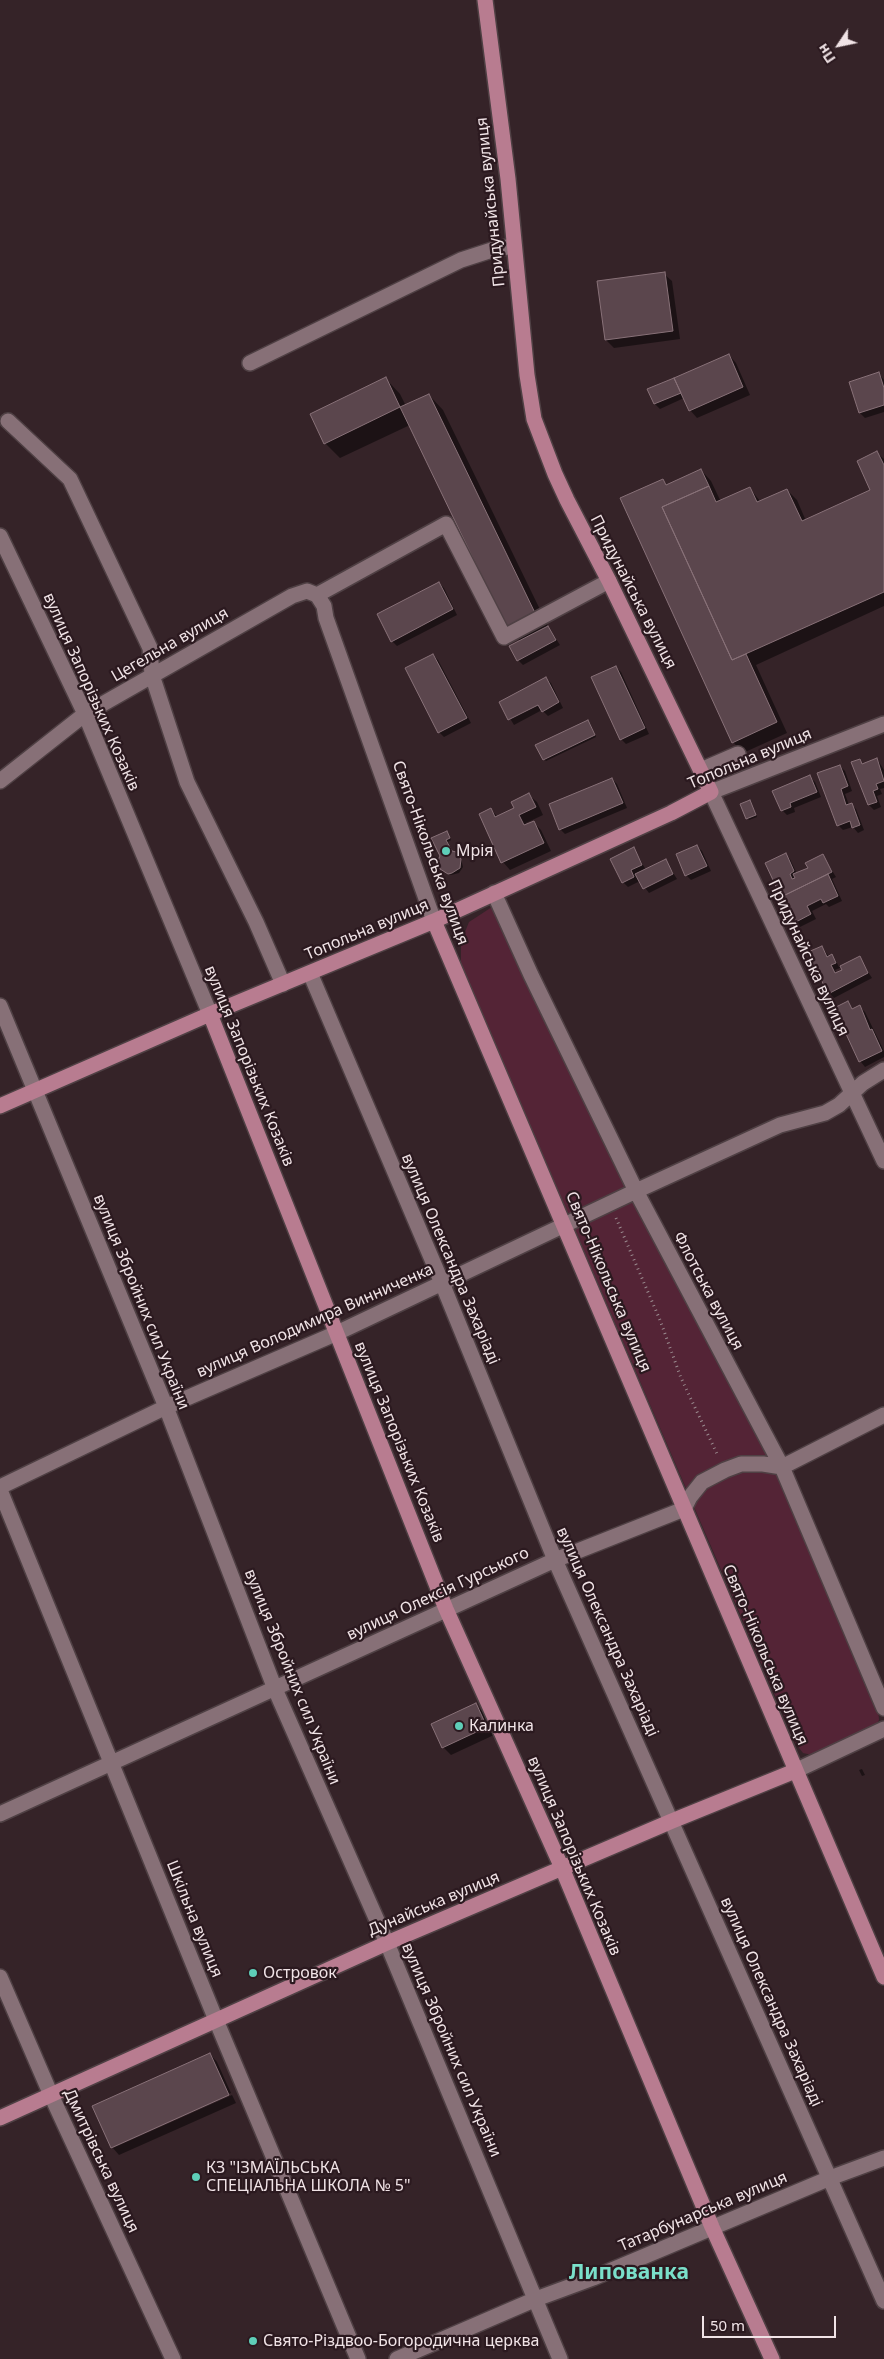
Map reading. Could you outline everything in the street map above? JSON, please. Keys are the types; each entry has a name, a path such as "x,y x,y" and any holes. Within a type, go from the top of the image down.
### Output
{"main road":[{"name":"Придунайська вулиця","path":"485,0 508,179 527,375 534,419 555,474 610,581 710,792"},
{"name":"Топольна вулиця","path":"0,1106 210,1014 434,921 671,813 710,792"},
{"name":"Свято-Нікольська вулиця","path":"434,921 884,1977"},
{"name":"вулиця Запорізьких Козаків","path":"210,1014 446,1609 562,1868 712,2227 772,2359"},
{"name":"Дунайська вулиця","path":"0,2118 387,1943 672,1821 795,1771"}],"street":[{"path":"250,363 461,260 495,249 514,246"},
{"path":"8,421 70,479 150,648 152,674 187,782 256,922 283,984"},
{"path":"317,595 446,524 504,637 610,581"},
{"name":"вулиця Запорізьких Козаків","path":"0,536 85,714 210,1014"},
{"name":"Цегельна вулиця","path":"0,781 85,714 152,674 292,596 307,591 317,595"},
{"name":"Свято-Нікольська вулиця","path":"317,595 324,606 326,618 434,921"},
{"name":"Топольна вулиця","path":"710,792 884,724"},
{"path":"701,770 738,754"},
{"name":"Придунайська вулиця","path":"710,792 884,1161"},
{"name":"Флотська вулиця","path":"494,893 531,975 636,1191 782,1467 884,1708"},
{"name":"вулиця Олександра Захаріаді","path":"310,973 442,1283 555,1560 884,2301"},
{"name":"вулиця Збройних сил України","path":"0,1006 166,1407 275,1689 387,1943 560,2359"},
{"name":"вулиця Володимира Винниченка","path":"0,1489 166,1407 337,1333 636,1191 780,1126 825,1113 840,1105 863,1083 884,1070"},
{"path":"684,1509 690,1497 702,1482 725,1470 741,1464 762,1464 782,1467 884,1416"},
{"name":"Шкільна вулиця","path":"0,1489 216,2020 358,2359"},
{"name":"вулиця Олексія Гурського","path":"0,1814 555,1560 684,1509"},
{"name":"Дунайська вулиця","path":"795,1771 884,1728"},
{"name":"Дмитрівська вулиця","path":"0,1977 51,2095 173,2359"},
{"name":"Татарбунарська вулиця","path":"398,2359 536,2299 593,2278 830,2178 884,2158"}],"path":[{"path":"610,1203 660,1320 680,1378 725,1470"}],"shaded area":[{"path":"492,907 779,1480 878,1707 879,1720 874,1728 812,1755 803,1753 796,1744 461,965 461,942 469,922"}],"building":[{"path":"665,272 673,331 605,340 597,281"},
{"path":"729,354 743,387 689,411 674,378"},
{"path":"879,372 884,388 884,405 859,413 849,382"},
{"path":"386,377 400,407 324,444 310,414"},
{"path":"674,378 681,393 654,404 647,389"},
{"path":"429,394 537,617 508,631 400,407"},
{"path":"877,451 884,465 884,592 732,660 662,507 709,486 716,502 750,487 757,502 787,489 802,521 870,490 857,461"},
{"path":"701,469 709,486 662,507 732,660 746,654 777,722 732,743 620,498 663,479 666,485"},
{"path":"439,582 453,609 391,642 377,614"},
{"path":"548,626 556,640 517,661 509,646"},
{"path":"433,654 467,718 438,733 405,668"},
{"path":"616,666 645,728 620,740 591,677"},
{"path":"546,677 559,702 542,712 538,705 508,720 499,702"},
{"path":"588,720 595,735 543,760 535,745"},
{"path":"877,758 884,781 876,784 878,789 873,791 877,802 868,805 851,762 860,759 862,764"},
{"path":"840,765 848,786 841,789 846,805 852,803 860,825 852,828 850,821 837,826 817,773"},
{"path":"810,775 817,792 790,803 791,807 781,811 772,791"},
{"path":"612,778 623,803 559,830 549,804"},
{"path":"529,793 536,807 519,815 524,825 534,821 544,843 501,863 479,814 491,808 495,817 514,808 511,802"},
{"path":"750,800 756,815 746,819 740,804"},
{"name":"Мрія","path":"447,831 450,838 446,840 452,851 456,852 461,859 460,868 448,874 440,869 438,860 440,856 431,838"},
{"path":"697,845 707,866 685,876 676,854"},
{"path":"634,847 642,865 631,870 634,877 622,883 610,859"},
{"path":"786,853 794,871 790,874 792,879 795,878 793,874 808,868 805,863 823,854 832,872 781,897 765,863"},
{"path":"666,859 673,874 643,889 635,874"},
{"path":"828,874 838,896 823,903 821,899 807,906 811,914 794,923 781,897"},
{"path":"822,946 827,957 832,954 836,963 831,965 835,973 842,970 840,966 860,956 868,973 828,994 808,952"},
{"path":"848,1001 852,1009 860,1005 870,1030 872,1029 882,1051 859,1062 834,1008"},
{"name":"Калинка","path":"476,1703 487,1727 442,1748 431,1724"},
{"path":"210,2053 229,2095 111,2148 92,2106"}],"place":[{"name":"Мрія","path":"446,851"},
{"name":"Калинка","path":"459,1726"},
{"name":"Островок","path":"253,1973"},
{"name":"КЗ \"ІЗМАЇЛЬСЬКА СПЕЦІАЛЬНА ШКОЛА № 5\"","path":"196,2177"},
{"name":"Свято-Різдвоо-Богородична церква","path":"253,2341"}],"district":[{"name":"Липованка","path":"629,2273"}]}
